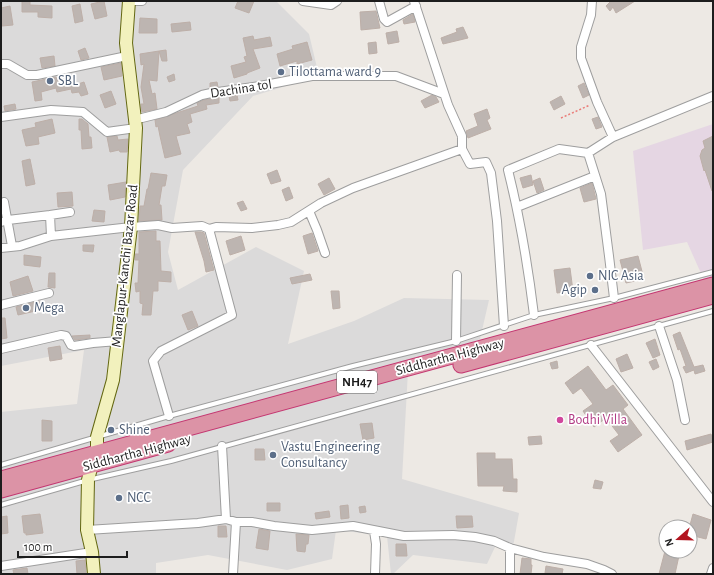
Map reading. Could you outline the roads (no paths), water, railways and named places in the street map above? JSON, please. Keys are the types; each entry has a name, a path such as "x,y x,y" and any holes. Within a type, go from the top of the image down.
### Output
{"highway":[{"name":"Siddhartha Highway","path":"1,490 95,458 713,285"},
{"name":"Siddhartha Highway","path":"1,479 95,458 713,296"}],"street":[{"path":"129,1 142,1"},
{"name":"Manglapur-Kanchi Bazar Road","path":"94,574 92,552 87,530 88,480 95,458 97,437 113,380 131,227 135,124 126,43 129,1"},
{"path":"303,1 331,5 337,1"},
{"path":"379,1 384,19 388,22 415,4 444,94 462,136 462,149 470,164 486,162 490,173 497,221 504,326"},
{"path":"592,1 591,15 581,47 580,58 597,102 613,137"},
{"path":"1,64 8,64 27,75 37,75 127,56"},
{"name":"Dachina tol","path":"1,117 51,110 83,112 107,132 135,124 142,118 166,112 202,95 312,76 396,76 444,94"},
{"path":"534,315 528,263 518,207 508,170 559,149 588,153 613,137 713,96"},
{"path":"1,248 20,246 51,236 131,227 158,225 172,228 202,226 209,229 216,227 252,228 278,226 291,222 322,203 353,188 462,149"},
{"path":"588,153 600,194 614,298"},
{"path":"518,207 595,176"},
{"path":"4,202 4,221 12,246"},
{"path":"309,211 325,253"},
{"path":"4,221 70,212"},
{"path":"50,215 51,236"},
{"path":"169,416 153,361 161,351 232,315 209,229"},
{"path":"456,341 457,275"},
{"path":"1,305 49,292"},
{"path":"659,326 676,380 685,420"},
{"path":"1,349 61,335 66,336 70,344 74,346 118,341"},
{"path":"591,345 713,502"},
{"path":"222,446 226,519"},
{"path":"87,530 198,523 226,519 236,522 252,522 312,530 353,526 404,536 453,535 475,537 494,541 510,548 544,557 587,564 612,574"},
{"path":"233,574 236,522"},
{"path":"374,531 376,544 375,574"},
{"path":"510,548 510,574"},
{"path":"1,566 92,552"},
{"path":"711,574 713,568"}],"lane":[{"path":"1,465 169,416 353,366 456,341 534,315 614,298 713,272"},
{"path":"1,505 88,480 170,461 713,311"}],"place":[{"name":"Tilottama ward 9","path":"281,72"},
{"name":"SBL","path":"50,81"},
{"name":"NIC Asia","path":"590,276"},
{"name":"Agip","path":"595,290"},
{"name":"Mega","path":"26,308"},
{"name":"Bodhi Villa","path":"560,420"},
{"name":"Shine","path":"111,430"},
{"name":"Vastu Engineering Consultancy","path":"273,455"},
{"name":"NCC","path":"119,498"}]}
